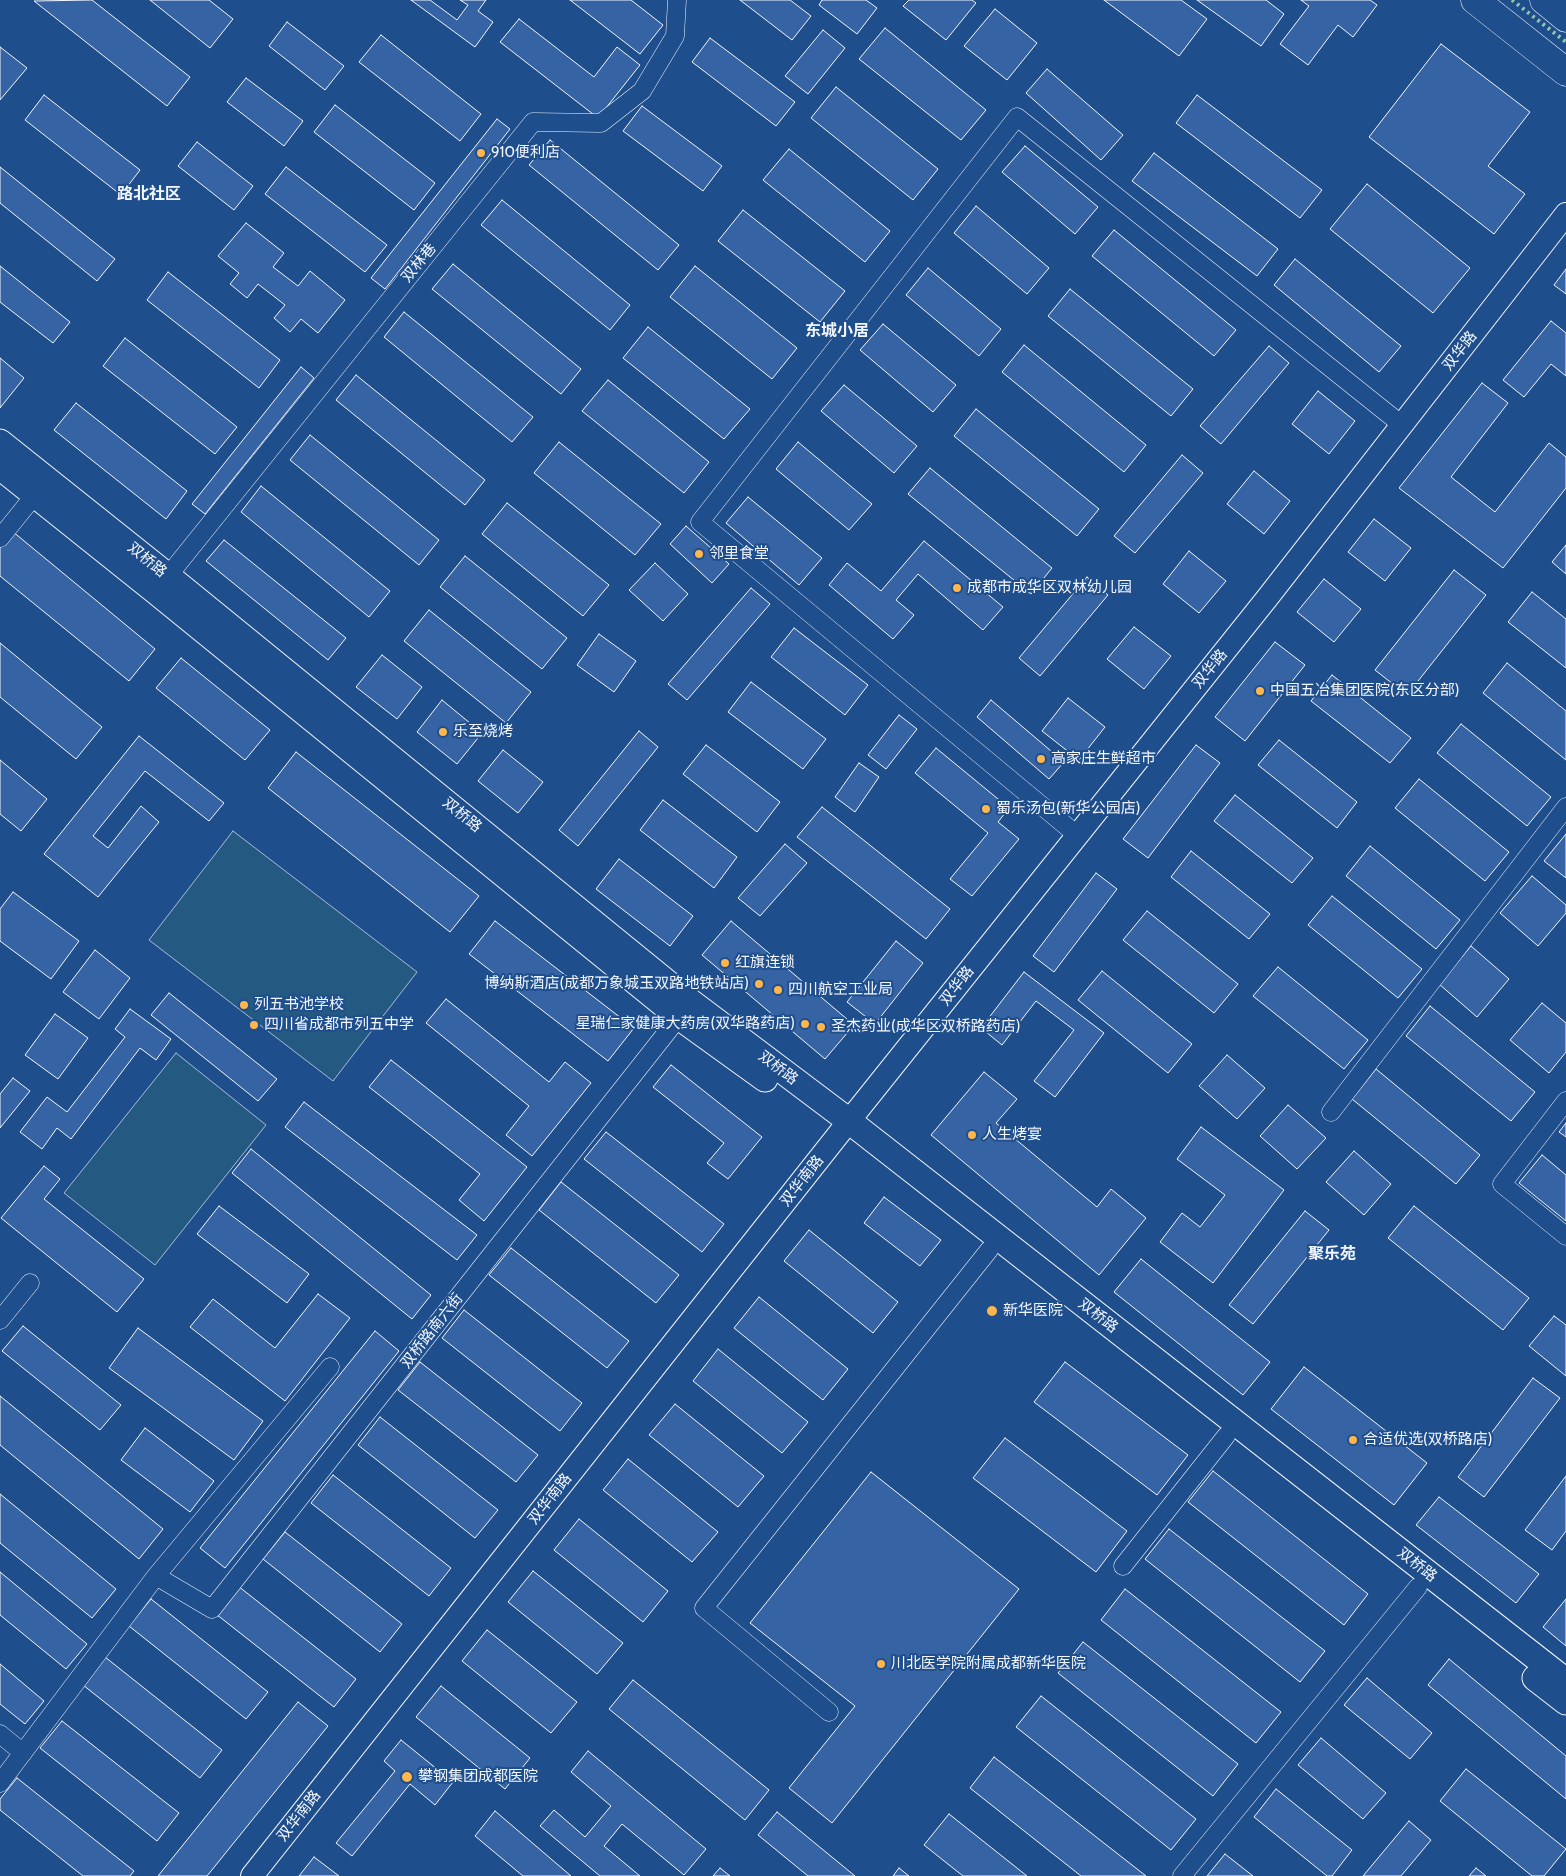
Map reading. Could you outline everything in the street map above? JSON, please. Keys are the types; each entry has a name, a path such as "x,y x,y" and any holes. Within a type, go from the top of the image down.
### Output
{"main road":[{"path":"1475,0 1566,72"},
{"path":"1544,0 1566,18"},
{"name":"双桥路","path":"0,442 41,487 685,1009 845,1127 1566,1681"},
{"name":"双桥路","path":"0,467 41,487 168,576 685,1009"},
{"name":"双桥路","path":"845,1127 989,1250 1566,1702"}],"street":[{"name":"双林巷","path":"168,576 533,122 601,123 642,91 676,36 677,0"},
{"path":"1077,835 700,522 1017,117 1402,425"},
{"name":"双华路","path":"845,1127 1261,605 1566,214"},
{"path":"0,538 41,487"},
{"path":"1331,1112 1566,807"},
{"name":"双桥路南六街","path":"156,1576 212,1609 685,1009"},
{"path":"1566,1101 1502,1184 1566,1236"},
{"name":"双华南路","path":"252,1876 845,1127"},
{"path":"828,1712 704,1608 989,1250"},
{"path":"0,1320 30,1283"},
{"path":"0,1783 156,1576 330,1367"},
{"path":"1124,1566 1226,1436"},
{"path":"1182,1876 1418,1586"},
{"path":"0,1734 23,1753"}],"shaded area":[{"path":"233,831 417,972 333,1081 149,940"},
{"path":"176,1053 266,1125 155,1265 64,1193"}],"building":[{"path":"92,0 190,77 167,106 34,1"},
{"path":"150,0 209,0 233,19 210,48"},
{"path":"411,0 430,0 457,20 468,5 460,0 486,0 478,11 493,22 475,47"},
{"path":"570,0 631,0 663,25 640,54"},
{"path":"740,0 790,0 811,16 792,40"},
{"path":"822,0 866,0 877,8 857,34 819,5"},
{"path":"909,0 972,0 976,3 946,40 903,6"},
{"path":"1104,0 1181,0 1207,19 1179,56"},
{"path":"1197,0 1266,0 1284,14 1261,46"},
{"path":"1301,0 1370,0 1377,5 1353,37 1338,25 1308,65 1280,44 1309,6"},
{"path":"995,9 1037,43 1007,80 964,46"},
{"path":"519,19 594,77 617,47 640,65 598,118 500,42"},
{"path":"287,22 344,66 325,90 269,46"},
{"path":"885,28 986,110 961,140 859,59"},
{"path":"823,30 845,48 808,94 785,76"},
{"path":"381,35 481,114 460,141 359,62"},
{"path":"710,38 795,102 776,126 692,62"},
{"path":"1441,44 1530,112 1488,166 1525,194 1494,234 1369,137"},
{"path":"0,47 27,68 0,100"},
{"path":"1047,69 1123,135 1101,160 1026,93"},
{"path":"246,78 303,121 284,146 227,102"},
{"path":"836,87 938,169 913,200 811,118"},
{"path":"44,95 140,170 121,195 25,120"},
{"path":"1197,95 1322,190 1300,218 1176,123"},
{"path":"335,105 435,183 414,210 314,132"},
{"path":"642,106 722,166 703,191 623,131"},
{"path":"497,119 510,129 385,289 371,278"},
{"path":"550,140 679,245 658,270 529,165"},
{"path":"197,142 253,186 234,210 178,166"},
{"path":"1025,146 1098,207 1075,234 1002,172"},
{"path":"789,149 890,231 865,262 763,180"},
{"path":"1154,153 1278,249 1257,276 1132,181"},
{"path":"0,167 115,259 97,281 0,203"},
{"path":"286,167 387,245 365,272 265,194"},
{"path":"1367,184 1470,268 1433,313 1330,229"},
{"path":"502,200 630,305 610,330 481,225"},
{"path":"976,206 1049,268 1027,294 954,233"},
{"path":"743,210 845,291 820,322 718,241"},
{"path":"246,223 284,253 273,267 298,286 310,271 345,300 318,333 301,319 290,332 274,318 285,305 258,284 247,298 230,284 239,273 218,256"},
{"path":"1114,230 1236,330 1214,356 1092,256"},
{"path":"1295,259 1401,346 1379,372 1274,285"},
{"path":"453,264 581,369 561,394 432,289"},
{"path":"0,266 70,322 53,343 0,302"},
{"path":"695,266 797,348 772,379 670,297"},
{"path":"928,268 1001,329 979,356 906,295"},
{"path":"1566,269 1566,294 1554,285"},
{"path":"168,272 280,360 259,388 147,300"},
{"path":"1070,289 1193,389 1171,416 1048,316"},
{"path":"404,312 533,417 512,442 384,337"},
{"path":"1551,321 1566,333 1566,376 1551,364 1524,397 1503,380"},
{"path":"883,324 956,385 933,412 860,350"},
{"path":"648,327 750,409 724,439 623,358"},
{"path":"125,338 237,427 215,454 103,366"},
{"path":"1024,345 1146,445 1124,472 1002,372"},
{"path":"1269,346 1289,363 1221,444 1200,426"},
{"path":"0,358 24,378 0,408"},
{"path":"301,367 314,378 205,514 192,504"},
{"path":"356,375 485,480 465,505 336,400"},
{"path":"608,380 709,462 684,493 582,411"},
{"path":"1482,383 1508,403 1451,477 1495,512 1549,443 1566,457 1566,488 1503,568 1399,488"},
{"path":"844,385 917,446 894,473 821,411"},
{"path":"1318,391 1355,421 1329,454 1292,424"},
{"path":"76,403 187,491 166,519 54,430"},
{"path":"976,409 1099,509 1077,536 954,436"},
{"path":"310,435 439,540 419,565 290,460"},
{"path":"559,442 661,524 635,555 534,473"},
{"path":"798,442 872,504 849,530 776,469"},
{"path":"1182,455 1203,473 1135,553 1114,536"},
{"path":"930,468 1052,568 1031,594 908,494"},
{"path":"1254,471 1290,501 1264,534 1227,504"},
{"path":"261,486 390,591 369,617 241,512"},
{"path":"748,497 822,558 799,585 726,523"},
{"path":"507,503 609,585 583,616 482,534"},
{"path":"1374,519 1411,548 1385,581 1348,552"},
{"name":"邻里食堂","path":"686,526 729,564 712,583 670,544"},
{"path":"12,531 155,649 129,681 0,576 0,545"},
{"path":"224,540 346,638 328,660 206,561"},
{"name":"成都市成华区双林幼儿园","path":"924,541 1003,607 983,630 918,574 896,600 914,615 893,639 829,585 847,563 881,591"},
{"path":"1566,545 1566,574 1552,562"},
{"path":"1189,551 1226,581 1199,613 1163,584"},
{"path":"465,556 567,638 542,669 440,587"},
{"path":"655,563 688,594 663,621 629,590"},
{"path":"1454,570 1486,595 1407,695 1375,670"},
{"path":"1087,577 1108,595 1040,676 1019,658"},
{"path":"1324,579 1361,609 1334,642 1297,612"},
{"path":"751,588 770,604 687,700 668,684"},
{"path":"1532,592 1566,619 1566,668 1508,622"},
{"path":"429,610 531,692 506,723 404,641"},
{"path":"1134,627 1171,656 1144,689 1107,659"},
{"path":"794,628 868,685 845,715 771,657"},
{"path":"599,634 636,661 614,692 577,665"},
{"name":"中国五冶集团医院(东区分部)","path":"1275,642 1305,665 1245,741 1215,717"},
{"path":"0,643 102,727 76,759 0,697"},
{"path":"382,655 422,687 397,719 356,687"},
{"path":"181,658 270,730 245,760 156,688"},
{"path":"1507,663 1566,711 1566,760 1483,693"},
{"path":"1332,675 1411,738 1390,763 1311,701"},
{"path":"751,682 826,739 803,769 728,712"},
{"path":"1068,698 1105,727 1079,760 1042,731"},
{"path":"442,700 482,733 457,764 417,732"},
{"path":"991,700 1064,762 1049,779 977,717"},
{"path":"899,715 917,729 886,769 868,755"},
{"path":"1461,724 1551,797 1527,826 1437,753"},
{"path":"639,731 658,747 578,846 559,830"},
{"path":"139,736 224,803 209,821 145,771 93,836 108,848 141,806 159,822 98,897 44,854"},
{"path":"1279,740 1357,802 1337,828 1258,765"},
{"path":"706,745 780,802 757,832 683,774"},
{"path":"1196,745 1220,763 1148,858 1123,839"},
{"path":"936,748 1009,808 998,822 1019,839 972,896 950,879 988,833 915,773"},
{"path":"503,750 543,782 518,813 478,781"},
{"path":"296,752 479,896 450,932 268,788"},
{"path":"0,760 47,799 21,831 0,814"},
{"path":"859,763 879,777 855,812 835,797"},
{"path":"1419,779 1509,852 1485,881 1395,808"},
{"path":"1235,795 1313,858 1292,883 1214,821"},
{"path":"663,800 737,857 714,888 640,830"},
{"path":"822,807 950,909 926,939 797,837"},
{"path":"1566,834 1566,878 1544,861"},
{"path":"785,844 807,863 760,916 738,898"},
{"path":"1370,846 1460,920 1436,949 1346,876"},
{"path":"1191,851 1270,914 1249,939 1171,877"},
{"path":"619,859 693,916 670,946 596,889"},
{"path":"1096,873 1117,889 1054,972 1033,956"},
{"path":"1532,876 1566,905 1566,913 1538,946 1500,913"},
{"path":"13,892 79,941 51,979 0,941 0,909"},
{"path":"1332,896 1422,969 1398,998 1308,925"},
{"path":"1147,911 1238,984 1214,1013 1123,940"},
{"path":"495,921 634,1028 608,1061 469,954"},
{"name":"四川航空工业局","path":"731,921 854,1025 825,1059 702,955"},
{"path":"896,941 923,963 875,1024 847,1002"},
{"path":"1471,946 1509,979 1477,1017 1439,984"},
{"path":"95,950 130,978 99,1019 63,992"},
{"path":"1278,967 1368,1040 1344,1069 1253,996"},
{"path":"1102,971 1192,1044 1168,1073 1078,1000"},
{"path":"1024,972 1104,1033 1055,1097 1034,1081 1074,1030 1036,1001 1002,1045 981,1028"},
{"path":"169,993 277,1079 258,1101 151,1015"},
{"path":"446,999 549,1082 565,1062 591,1083 532,1156 506,1135 529,1106 426,1023"},
{"path":"1542,1003 1566,1023 1566,1052 1549,1073 1510,1040"},
{"path":"1430,1006 1535,1092 1511,1121 1406,1036"},
{"path":"130,1009 171,1039 156,1060 140,1048 71,1139 57,1128 42,1149 20,1132 47,1097 67,1112 125,1037 115,1029"},
{"path":"55,1014 88,1038 58,1079 25,1055"},
{"path":"1227,1055 1265,1088 1237,1119 1199,1086"},
{"path":"391,1060 527,1167 484,1221 459,1200 480,1174 369,1087"},
{"path":"671,1065 762,1137 728,1179 707,1163 724,1143 653,1087"},
{"path":"1376,1069 1480,1155 1456,1184 1352,1099"},
{"path":"984,1072 1017,1099 996,1123 1097,1207 1111,1189 1146,1218 1099,1275 931,1135"},
{"path":"13,1078 30,1091 0,1128 0,1094"},
{"path":"304,1102 477,1235 457,1260 285,1127"},
{"path":"1288,1105 1326,1138 1297,1169 1260,1136"},
{"path":"1566,1123 1566,1137 1559,1132"},
{"path":"1201,1127 1284,1190 1213,1283 1160,1242 1182,1213 1200,1227 1225,1195 1177,1159"},
{"path":"606,1132 724,1224 702,1252 584,1159"},
{"path":"251,1149 431,1295 412,1319 232,1173"},
{"path":"1354,1151 1391,1184 1364,1215 1326,1182"},
{"path":"1542,1155 1566,1175 1566,1221 1519,1183"},
{"path":"44,1166 60,1179 44,1199 144,1279 117,1312 1,1218"},
{"path":"561,1182 679,1275 656,1303 539,1210"},
{"path":"884,1197 941,1240 920,1266 864,1223"},
{"path":"219,1206 309,1274 287,1303 197,1234"},
{"path":"1414,1206 1529,1298 1503,1330 1388,1238"},
{"path":"1305,1211 1329,1230 1253,1324 1229,1305"},
{"path":"809,1230 898,1302 873,1333 784,1261"},
{"path":"511,1248 629,1341 607,1368 489,1275"},
{"path":"1141,1259 1270,1362 1243,1395 1114,1292"},
{"path":"318,1294 350,1318 285,1401 190,1327 213,1299 275,1348"},
{"path":"759,1297 848,1369 823,1400 734,1328"},
{"path":"464,1310 582,1403 560,1431 442,1338"},
{"path":"1554,1316 1566,1325 1566,1376 1529,1346"},
{"path":"23,1326 121,1405 100,1430 2,1351"},
{"path":"138,1328 263,1421 234,1460 109,1368"},
{"path":"375,1331 399,1351 225,1568 200,1548"},
{"path":"718,1349 808,1422 782,1453 693,1381"},
{"path":"420,1362 538,1455 516,1482 398,1390"},
{"path":"1065,1362 1188,1455 1157,1495 1034,1402"},
{"path":"1304,1367 1427,1463 1394,1505 1271,1409"},
{"path":"1533,1378 1560,1398 1484,1497 1458,1477"},
{"path":"0,1396 163,1529 139,1559 0,1445"},
{"path":"675,1404 764,1476 738,1507 649,1435"},
{"path":"380,1417 498,1510 475,1538 358,1445"},
{"path":"145,1428 214,1481 190,1512 121,1460"},
{"path":"1005,1438 1127,1531 1096,1572 973,1478"},
{"path":"628,1459 718,1532 692,1562 603,1490"},
{"path":"1213,1471 1368,1594 1344,1625 1188,1502"},
{"name":"川北医学院附属成都新华医院","path":"871,1472 1019,1589 832,1823 789,1788 855,1706 750,1623"},
{"path":"333,1475 451,1568 429,1596 311,1503"},
{"path":"1566,1476 1566,1531 1552,1550 1525,1530"},
{"path":"0,1494 116,1589 92,1618 0,1543"},
{"path":"1439,1497 1539,1574 1516,1603 1416,1525"},
{"path":"579,1519 668,1591 643,1622 554,1550"},
{"path":"1169,1529 1325,1651 1300,1682 1145,1559"},
{"path":"285,1532 402,1624 380,1652 263,1559"},
{"path":"533,1571 623,1643 597,1674 508,1602"},
{"path":"0,1572 87,1644 66,1669 0,1615"},
{"path":"238,1586 356,1679 334,1707 216,1614"},
{"path":"1125,1589 1281,1712 1256,1743 1101,1620"},
{"path":"151,1599 268,1692 246,1719 129,1626"},
{"path":"1566,1599 1566,1646 1543,1627"},
{"path":"487,1630 577,1702 551,1733 462,1661"},
{"path":"1083,1642 1238,1764 1213,1796 1058,1673"},
{"path":"105,1657 222,1750 200,1778 83,1685"},
{"path":"1449,1659 1566,1756 1566,1799 1428,1685"},
{"path":"0,1664 44,1701 25,1724 0,1704"},
{"path":"1367,1678 1432,1733 1410,1759 1344,1705"},
{"path":"633,1680 769,1790 745,1820 609,1709"},
{"path":"441,1686 530,1758 505,1789 416,1717"},
{"path":"1041,1696 1196,1819 1171,1850 1016,1727"},
{"path":"298,1702 328,1726 207,1876 158,1876"},
{"path":"62,1721 179,1813 157,1841 40,1748"},
{"path":"1321,1738 1386,1793 1363,1819 1298,1765"},
{"path":"401,1740 453,1782 435,1805 410,1784 352,1856 336,1843 395,1771 384,1761"},
{"path":"588,1751 706,1849 684,1875 622,1824 604,1846 640,1876 600,1876 540,1826 554,1810 585,1837 611,1806 571,1772"},
{"path":"994,1757 1146,1876 1081,1876 970,1788"},
{"path":"1466,1769 1566,1849 1544,1876 1532,1876 1440,1801"},
{"path":"17,1778 134,1871 130,1876 83,1876 0,1810 0,1799"},
{"path":"1276,1789 1352,1850 1332,1876 1327,1876 1254,1817"},
{"path":"495,1811 571,1876 523,1876 475,1836"},
{"path":"777,1812 855,1876 808,1876 758,1835"},
{"path":"949,1814 1027,1876 963,1876 924,1845"},
{"path":"1409,1821 1431,1840 1401,1876 1363,1876"},
{"path":"1225,1854 1253,1876 1207,1876"},
{"path":"314,1857 339,1876 299,1876"},
{"path":"720,1868 730,1876 713,1876"},
{"path":"899,1868 909,1876 893,1876"},
{"path":"1476,1868 1486,1876 1469,1876"}],"hedge":[{"path":"1512,0 1566,42"}],"place":[{"name":"910便利店","path":"481,153"},
{"name":"邻里食堂","path":"699,554"},
{"name":"成都市成华区双林幼儿园","path":"957,588"},
{"name":"中国五冶集团医院(东区分部)","path":"1260,691"},
{"name":"乐至烧烤","path":"443,732"},
{"name":"高家庄生鲜超市","path":"1041,759"},
{"name":"蜀乐汤包(新华公园店)","path":"986,809"},
{"name":"红旗连锁","path":"725,963"},
{"name":"博纳斯酒店(成都万象城玉双路地铁站店)","path":"759,984"},
{"name":"四川航空工业局","path":"778,990"},
{"name":"列五书池学校","path":"244,1005"},
{"name":"星瑞仁家健康大药房(双华路药店)","path":"805,1024"},
{"name":"四川省成都市列五中学","path":"254,1025"},
{"name":"圣杰药业(成华区双桥路药店)","path":"821,1027"},
{"name":"人生烤宴","path":"972,1135"},
{"name":"新华医院","path":"992,1311"},
{"name":"合适优选(双桥路店)","path":"1353,1440"},
{"name":"川北医学院附属成都新华医院","path":"881,1664"},
{"name":"攀钢集团成都医院","path":"407,1777"}],"district":[{"name":"路北社区","path":"149,194"},
{"name":"东城小居","path":"837,331"},
{"name":"聚乐苑","path":"1332,1254"}]}
